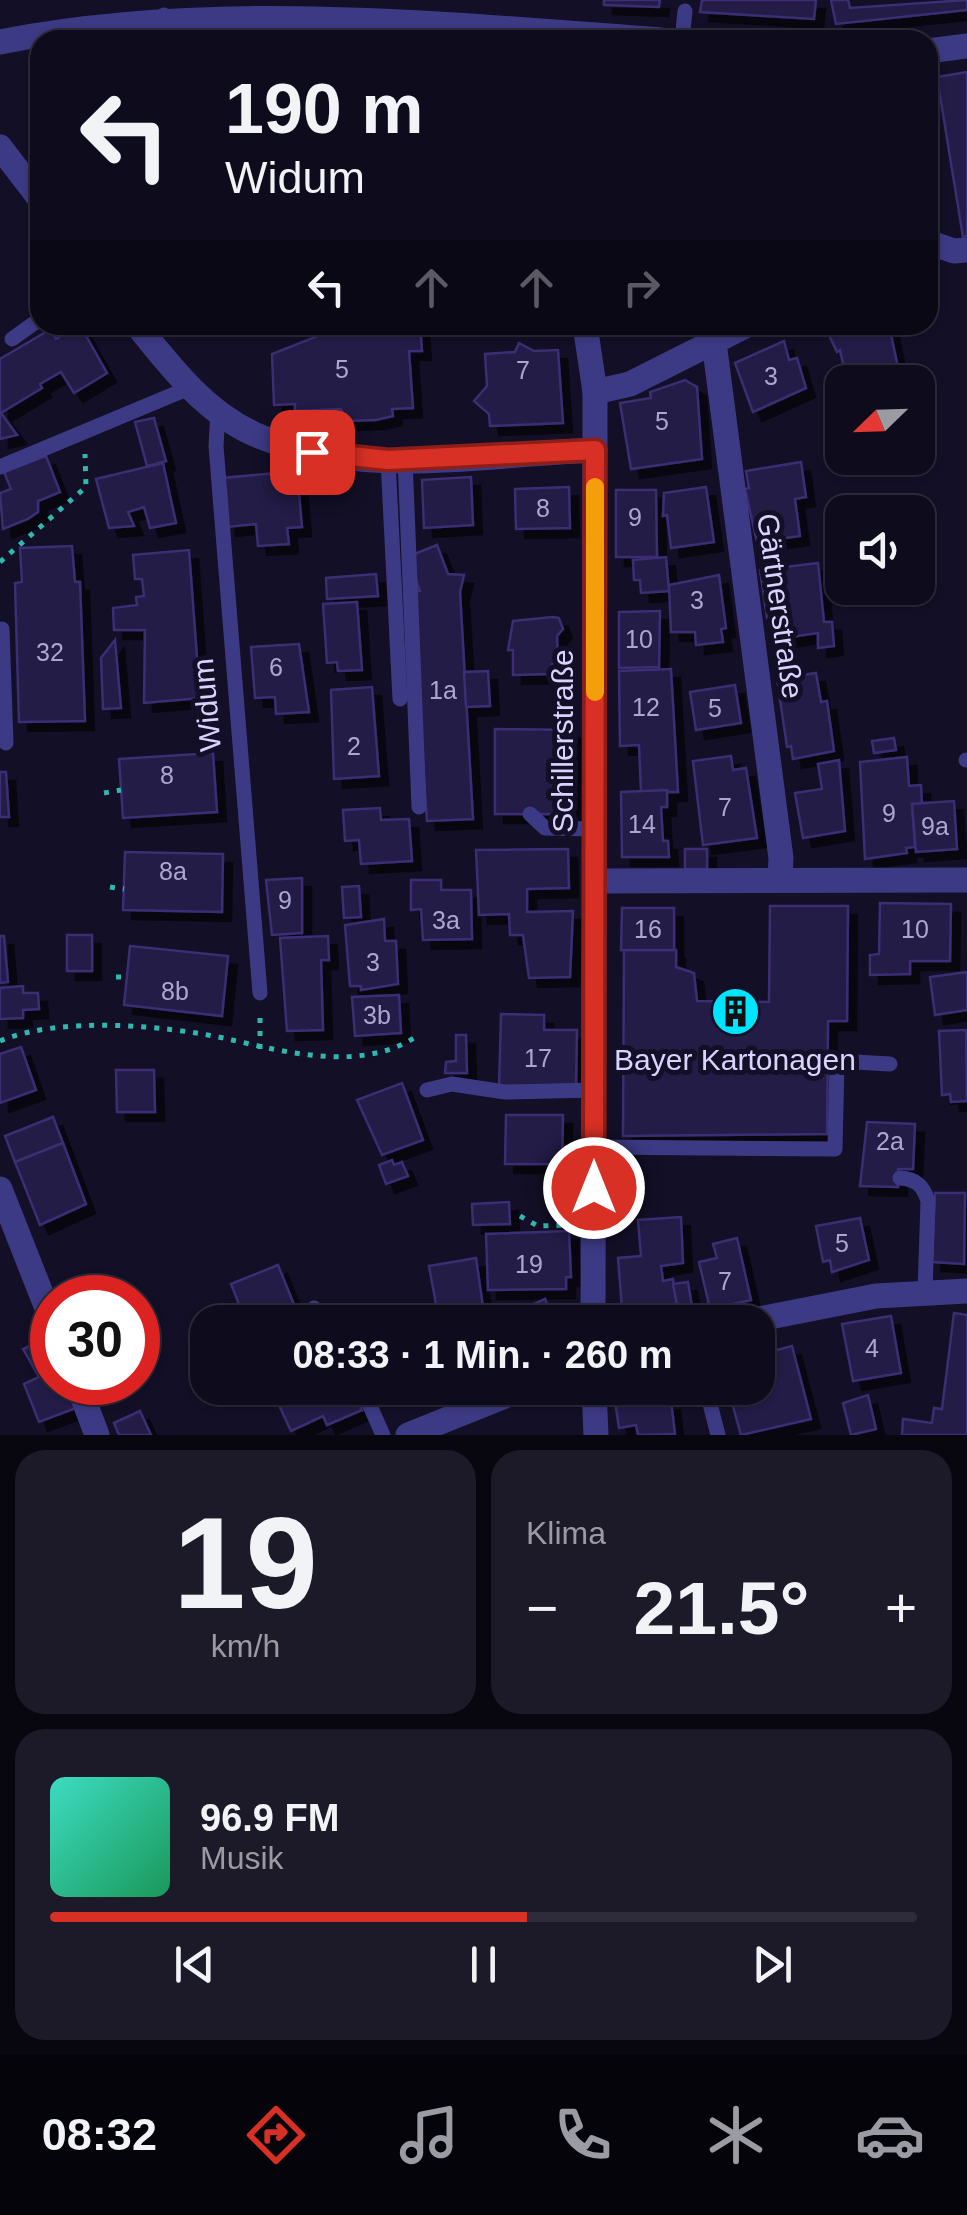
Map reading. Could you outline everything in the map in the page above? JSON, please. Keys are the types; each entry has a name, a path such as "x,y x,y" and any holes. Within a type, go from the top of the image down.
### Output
{"street":[{"path":"0,42 75,11 168,27 336,14 487,30"},
{"path":"938,49 967,46"},
{"path":"0,147 30,186"},
{"path":"145,335 188,388 218,411 254,434 312,452 396,459 595,450"},
{"name":"Schillerstraße","path":"587,335 595,392 593,1305"},
{"path":"595,392 630,384 727,335"},
{"name":"Gärtnerstraße","path":"714,342 781,858 780,879"},
{"path":"595,881 967,880"},
{"path":"0,1189 34,1275"},
{"path":"775,1315 822,1305 925,1292 967,1291"},
{"path":"86,1405 97,1435"},
{"path":"408,1435 483,1405"},
{"path":"595,1405 596,1435"}],"lane":[{"path":"683,30 685,11"},
{"path":"12,339 30,326"},
{"path":"0,467 84,435 188,388"},
{"name":"Widum","path":"218,411 216,446 260,993"},
{"path":"396,459 400,699"},
{"path":"396,459 419,808"},
{"path":"2,629 6,743"},
{"path":"530,814 545,828 595,829"},
{"path":"594,1148 835,1149 837,1061 890,1064"},
{"path":"427,1090 452,1084 505,1092 594,1090"},
{"path":"900,1178 912,1179 924,1188 928,1201 925,1292"},
{"path":"369,1405 382,1435"},
{"path":"710,1405 718,1435"}],"path":[{"path":"0,562 86,488 84,435"},
{"path":"104,794 121,790"},
{"path":"110,887 124,889"},
{"path":"116,977 126,977"},
{"path":"260,993 260,1049"},
{"path":"0,1040 43,1028 104,1027 226,1039 260,1049 342,1058 404,1045 420,1034"},
{"path":"520,1216 538,1229 576,1225"}],"building":[{"path":"604,0 660,0 659,7 604,5"},
{"path":"702,0 816,0 814,19 700,12"},
{"path":"831,0 848,0 850,8 967,0 967,10 836,24"},
{"path":"967,72 967,236 963,237 938,83 938,77"},
{"path":"41,335 54,335 56,339 63,335 86,335 107,373 74,393 61,372 40,384 42,388 1,413 17,435 0,439 0,359"},
{"path":"320,335 421,335 422,351 409,351 413,408 392,409 393,416 376,420 346,421 341,409 295,411 295,404 274,405 272,354"},
{"path":"829,335 891,335 897,365 843,365 840,350 837,352"},
{"path":"784,341 789,360 797,358 806,388 753,412 735,363"},
{"path":"519,343 534,351 558,350 563,423 490,426 489,414 474,401 487,386 485,354 515,352"},
{"path":"685,380 697,387 702,459 631,469 620,403 651,398 650,392"},
{"path":"154,418 166,461 147,466 135,422"},
{"path":"46,456 60,492 38,501 38,512 28,519 3,529 0,493 11,489 4,472"},
{"path":"801,462 806,497 795,499 800,536 757,542 745,489 749,488 746,471"},
{"path":"163,463 176,523 150,528 144,507 128,512 134,526 109,528 96,479"},
{"path":"297,471 302,527 287,528 289,544 258,546 256,524 227,527 223,478"},
{"path":"471,477 473,525 424,528 422,480"},
{"path":"569,487 570,528 516,529 515,489"},
{"path":"706,487 714,542 671,548 667,515 663,516 664,493"},
{"path":"616,490 656,490 657,557 616,557"},
{"path":"437,545 448,574 464,575 460,592 473,819 427,821 411,592 420,591 407,557"},
{"path":"72,546 75,582 80,582 85,721 19,722 15,583 22,582 20,548"},
{"path":"189,550 200,698 144,703 145,630 114,630 113,608 137,605 136,597 144,596 142,579 135,579 133,555"},
{"path":"666,557 669,591 641,593 640,580 634,580 633,560"},
{"path":"818,563 824,622 832,622 834,646 818,648 818,633 783,638 780,616 767,618 760,570"},
{"path":"376,574 378,596 327,599 326,578"},
{"path":"719,575 726,628 721,629 723,642 696,645 695,632 671,632 669,585"},
{"path":"357,602 362,670 338,671 337,662 327,663 323,604"},
{"path":"660,611 659,667 619,668 619,612"},
{"path":"559,618 563,629 557,636 558,663 552,664 552,674 513,675 513,650 508,650 513,621"},
{"path":"115,640 121,708 103,709 101,658"},
{"path":"299,644 309,712 276,714 275,697 255,698 251,647"},
{"path":"671,669 678,792 641,792 639,745 620,746 619,671"},
{"path":"488,671 490,706 466,707 464,672"},
{"path":"816,673 821,702 827,701 834,751 793,759 791,746 787,747 777,679"},
{"path":"735,685 741,723 696,730 690,692"},
{"path":"372,687 379,776 334,779 331,690"},
{"path":"495,729 575,730 574,814 495,814"},
{"path":"894,738 896,750 874,753 872,741"},
{"path":"213,753 217,812 123,818 119,759"},
{"path":"731,756 733,770 746,768 757,838 703,845 693,761"},
{"path":"907,757 909,786 921,785 922,804 912,804 915,847 906,848 907,853 865,859 860,762"},
{"path":"839,760 845,831 803,838 795,793 822,789 818,764"},
{"path":"0,772 6,772 9,817 0,817"},
{"path":"667,790 667,807 661,807 663,841 668,841 669,857 622,857 621,792"},
{"path":"954,801 957,849 916,852 912,804"},
{"path":"380,808 381,820 409,819 412,861 361,864 359,840 345,841 343,810"},
{"path":"568,849 569,888 527,889 527,912 573,911 570,977 529,978 523,935 510,935 509,914 479,915 476,850"},
{"path":"685,849 707,849 707,869 685,869"},
{"path":"125,852 223,854 222,912 123,910"},
{"path":"302,878 302,933 272,935 266,880"},
{"path":"411,880 441,880 441,890 471,890 472,939 423,940 421,909 411,910"},
{"path":"359,886 361,917 344,918 342,887"},
{"path":"880,903 951,904 950,961 910,961 910,974 870,975 870,955 879,954"},
{"name":"Bayer Kartonagen","path":"770,906 848,906 847,1021 828,1021 827,1134 623,1136 624,950 676,950 676,967 694,973 697,1001 769,1002"},
{"path":"622,908 674,908 674,950 621,950"},
{"path":"384,919 385,941 396,941 398,984 361,990 361,986 350,986 345,925"},
{"path":"67,935 92,935 92,971 67,971"},
{"path":"0,936 4,936 8,982 0,983"},
{"path":"328,936 329,960 321,960 323,1030 287,1031 280,938"},
{"path":"130,946 228,956 222,1016 124,1005"},
{"path":"967,972 967,1010 935,1015 930,977"},
{"path":"23,986 23,993 38,993 39,1009 23,1010 23,1018 0,1019 0,988"},
{"path":"399,995 401,1033 355,1036 352,997"},
{"path":"501,1014 544,1015 544,1030 577,1030 576,1086 499,1088"},
{"path":"966,1030 967,1101 951,1102 950,1094 942,1095 939,1031"},
{"path":"456,1035 466,1035 467,1073 445,1073 446,1062 456,1061"},
{"path":"21,1047 36,1090 0,1103 0,1054"},
{"path":"116,1070 154,1070 155,1112 117,1112"},
{"path":"402,1083 423,1140 382,1155 357,1100"},
{"path":"506,1115 563,1115 562,1164 505,1164"},
{"path":"53,1117 63,1143 15,1162 5,1136"},
{"path":"867,1122 915,1124 913,1169 898,1169 898,1187 860,1186"},
{"path":"63,1143 86,1204 40,1225 15,1162"},
{"path":"392,1160 394,1165 402,1162 408,1176 386,1184 379,1165"},
{"path":"935,1193 965,1193 964,1264 932,1262"},
{"path":"509,1202 510,1224 473,1225 472,1204"},
{"path":"681,1217 683,1263 661,1266 663,1281 673,1279 677,1305 622,1305 618,1258 641,1256 638,1220"},
{"path":"860,1218 869,1260 832,1272 830,1260 823,1262 816,1226"},
{"path":"569,1231 571,1277 566,1277 566,1289 488,1290 486,1234"},
{"path":"737,1238 751,1300 709,1305 699,1262 717,1258 713,1244"},
{"path":"476,1258 483,1305 436,1305 429,1266"},
{"path":"278,1265 294,1305 239,1305 231,1284"},
{"path":"688,1282 692,1305 677,1305 673,1284"},
{"path":"954,1313 967,1315 967,1435 902,1435 903,1419 932,1423 934,1408 942,1409"},
{"path":"891,1316 901,1373 853,1381 842,1324"},
{"path":"792,1346 811,1419 741,1435 733,1405 775,1405 775,1350"},
{"path":"868,1395 876,1429 851,1435 843,1403"},
{"path":"32,1405 75,1405 76,1408 39,1422"},
{"path":"279,1405 360,1405 362,1410 327,1425 323,1416 291,1431"},
{"path":"616,1405 671,1405 675,1434 638,1435 636,1425 619,1428"},
{"path":"140,1411 151,1435 119,1435 114,1423"}],"slow traffic":[{"path":"595,487 595,692"}],"place":[{"name":"Bayer Kartonagen","path":"735,1011"}],"route":[{"path":"312,452 388,460 595,450 594,1188"}]}
